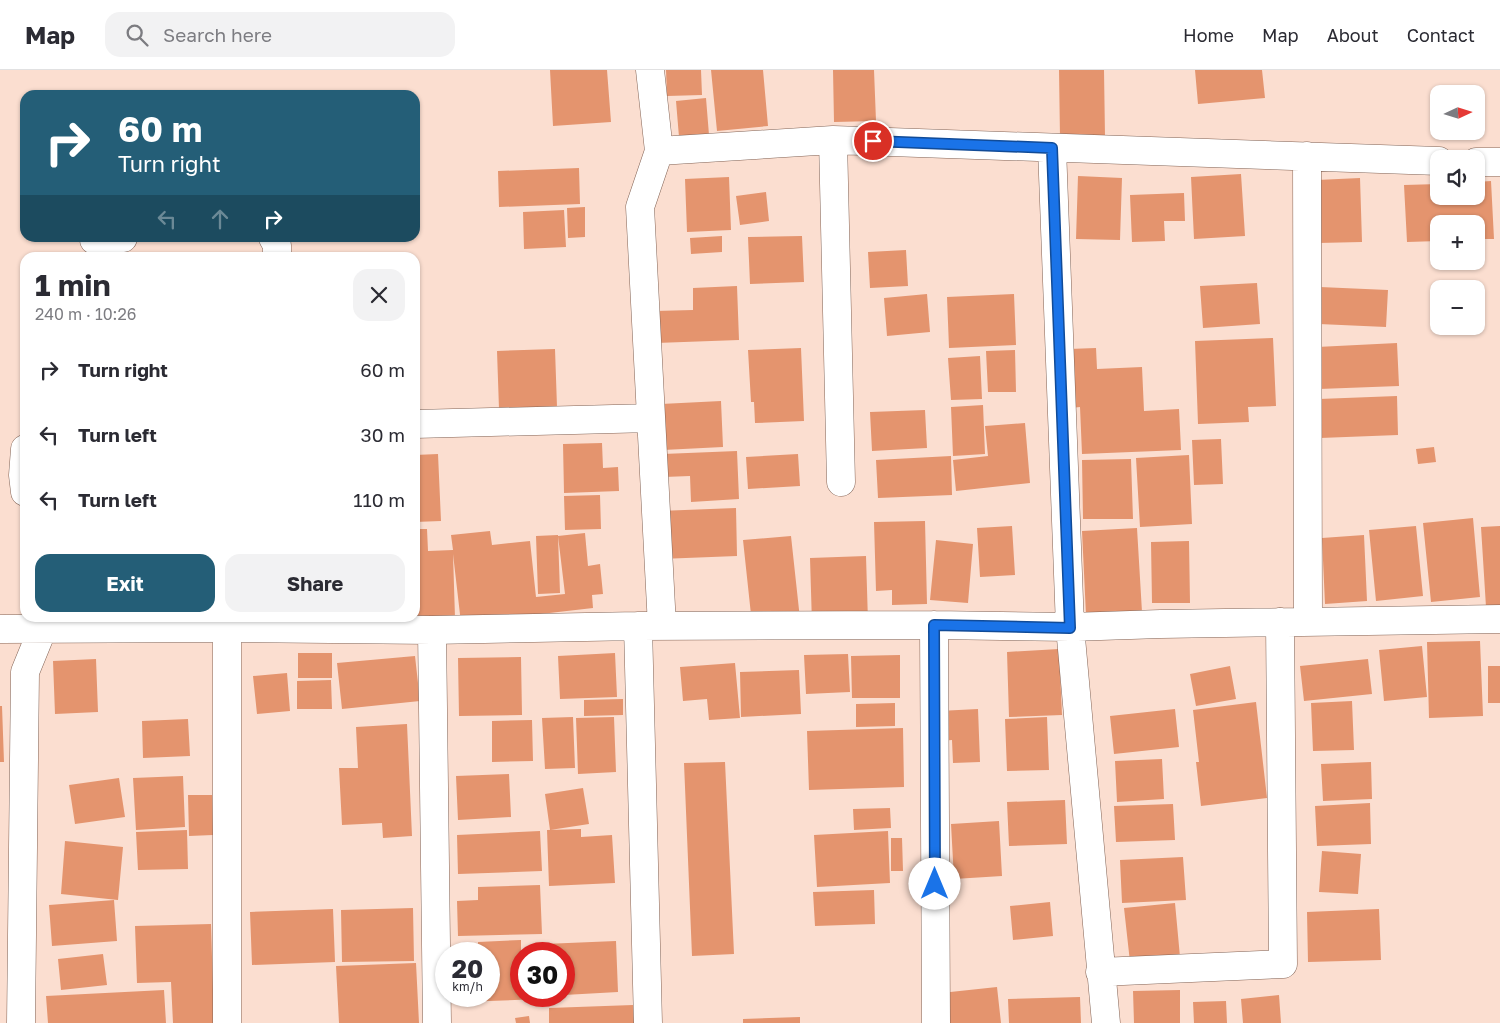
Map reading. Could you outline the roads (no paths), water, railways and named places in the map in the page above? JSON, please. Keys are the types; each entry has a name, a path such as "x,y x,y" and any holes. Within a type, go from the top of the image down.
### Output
{"street":[{"path":"648,1023 651,418 640,207 659,150 650,70"},
{"path":"659,150 833,140 1430,160"},
{"path":"833,140 841,482"},
{"path":"1052,148 1070,628 1106,1023"},
{"path":"1307,156 1308,622"},
{"path":"1485,162 1500,162"},
{"path":"420,424 651,418"},
{"path":"0,629 42,623 226,628 432,630 650,626 934,625 1070,628 1161,624 1500,619"},
{"path":"1100,972 1282,964 1280,622"},
{"path":"21,1023 25,672 42,623"},
{"path":"934,625 936,1023"},
{"path":"226,628 227,1023"},
{"path":"432,630 437,1023"}]}
